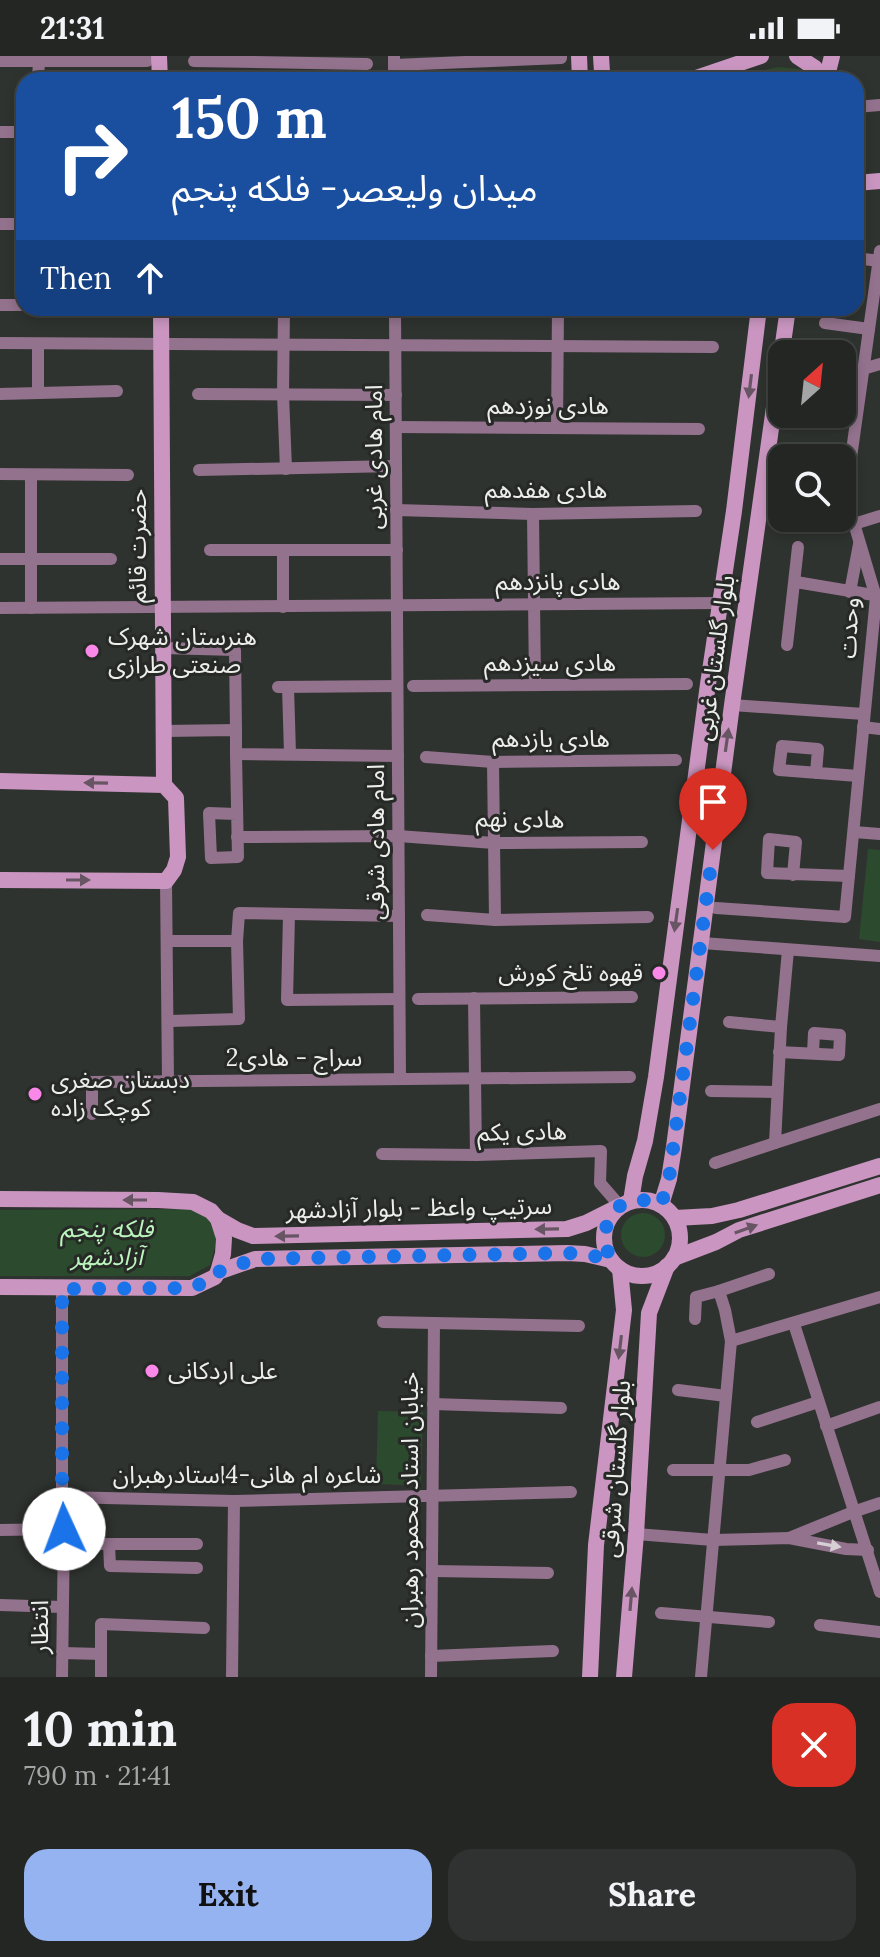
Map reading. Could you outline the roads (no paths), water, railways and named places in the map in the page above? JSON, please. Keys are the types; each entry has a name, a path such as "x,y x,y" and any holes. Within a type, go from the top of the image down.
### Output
{"main road":[{"path":"714,72 761,56"},
{"path":"797,56 815,68 816,72"},
{"name":"حضرت قائم","path":"161,316 164,785 176,798 178,857 166,881"},
{"name":"بلوار گلستان غربی","path":"625,1204 645,1141 656,1077 758,316"},
{"name":"بلوار گلستان غربی","path":"661,1205 674,1147 787,316"},
{"path":"0,781 164,785"},
{"path":"0,880 166,881"},
{"path":"645,1141 649,1151 657,1156 667,1154 674,1147"},
{"path":"675,1218 712,1216 739,1210 880,1166"},
{"path":"671,1262 678,1248 679,1228 675,1218 661,1205 646,1200 625,1204 609,1217 604,1231 604,1247 616,1265 628,1273 644,1276 739,1230 880,1185"},
{"name":"سرتیپ واعظ - بلوار آزادشهر","path":"0,1199 193,1202 237,1230 253,1236 567,1229 625,1204"},
{"path":"712,1216 707,1225 709,1235 716,1242"},
{"path":"218,1219 224,1238 218,1272"},
{"name":"سرتیپ واعظ - بلوار آزادشهر","path":"0,1287 192,1288 215,1277 218,1272 255,1259 567,1253 585,1254 616,1265"},
{"name":"بلوار گلستان شرقی","path":"624,1677 649,1313 671,1262"},
{"name":"بلوار گلستان شرقی","path":"590,1677 596,1545 624,1310 616,1265"},
{"path":"624,1310 637,1305 649,1313"}],"street":[{"path":"394,60 561,57"},
{"path":"0,61 153,59"},
{"path":"194,61 284,60 367,64"},
{"name":"وحدت","path":"851,444 879,256"},
{"path":"284,316 286,469"},
{"name":"امام هادی غربی","path":"395,316 397,605"},
{"path":"557,428 558,316"},
{"path":"825,323 869,329"},
{"path":"0,343 713,347"},
{"path":"38,344 38,393"},
{"path":"863,369 880,364"},
{"path":"0,394 117,391"},
{"path":"198,394 396,395"},
{"name":"هادی نوزدهم","path":"396,427 699,429"},
{"path":"199,470 396,466"},
{"path":"0,474 128,475"},
{"path":"31,475 31,608"},
{"name":"هادی هفدهم","path":"396,510 533,514 696,511"},
{"path":"533,514 535,685"},
{"path":"856,523 880,516"},
{"name":"وحدت","path":"716,908 845,917 878,597 856,531"},
{"path":"850,592 859,541"},
{"path":"787,645 798,547"},
{"path":"210,550 397,550"},
{"path":"283,550 283,607"},
{"path":"0,559 111,559"},
{"path":"796,582 878,597"},
{"name":"هادی پانزدهم","path":"0,608 720,603"},
{"name":"امام هادی شرقی","path":"397,605 400,1079"},
{"path":"163,648 235,650 238,857 211,858 209,813 236,814"},
{"name":"هادی سیزدهم","path":"413,686 687,684"},
{"path":"290,754 283,687 397,686"},
{"path":"732,705 863,721 880,729"},
{"path":"164,731 236,730"},
{"path":"816,773 818,749 782,746 779,770 816,773 858,776"},
{"path":"236,754 398,756"},
{"name":"هادی یازدهم","path":"426,757 493,762 676,760"},
{"path":"493,762 495,920"},
{"path":"854,832 880,834"},
{"name":"هادی نهم","path":"237,837 398,836 494,843 642,842"},
{"path":"793,875 796,842 769,839 767,873 793,875 849,876"},
{"path":"166,881 168,1081"},
{"path":"169,1021 239,1019 239,913 399,916"},
{"path":"289,915 287,1000 399,999"},
{"path":"427,915 495,920 648,917"},
{"path":"167,941 237,941"},
{"path":"702,943 880,956"},
{"path":"775,1143 788,950"},
{"path":"418,999 632,997"},
{"path":"474,998 476,1155"},
{"path":"729,1022 781,1027"},
{"path":"779,1052 839,1055 840,1035 814,1033 813,1053"},
{"name":"سراج - هادی2","path":"92,1114 92,1082 630,1077"},
{"path":"711,1091 777,1092"},
{"path":"715,1163 880,1109"},
{"name":"هادی یکم","path":"382,1154 601,1151 600,1183 625,1204"},
{"path":"695,1319 696,1297 769,1274"},
{"name":"انتظار","path":"62,1289 62,1677"},
{"path":"701,1677 731,1341 719,1291"},
{"path":"731,1341 880,1297"},
{"path":"383,1322 579,1326"},
{"name":"خیابان استاد محمود رهبران","path":"431,1677 434,1323"},
{"path":"794,1324 880,1592"},
{"path":"678,1390 726,1396"},
{"path":"757,1422 818,1402"},
{"path":"433,1404 561,1408"},
{"path":"826,1426 880,1407"},
{"path":"673,1470 749,1470 785,1460"},
{"name":"شاعره ام هانی-4استادرهبران","path":"62,1497 234,1501 571,1492"},
{"path":"232,1677 234,1501"},
{"path":"789,1538 880,1503"},
{"path":"0,1530 64,1529"},
{"path":"636,1534 713,1540 789,1538 868,1550"},
{"path":"64,1544 197,1544"},
{"path":"109,1544 110,1566 197,1568"},
{"path":"432,1571 548,1573"},
{"path":"0,1605 62,1607"},
{"path":"661,1613 769,1622"},
{"path":"101,1677 101,1624 204,1628"},
{"path":"820,1625 880,1632"},
{"path":"431,1656 553,1651"},
{"path":"62,1653 101,1654"}],"place":[{"name":"هنرستان شهرک صنعتی طرازی","path":"92,651"},
{"name":"قهوه تلخ کورش","path":"659,973"},
{"name":"دبستان صغری کوچک زاده","path":"35,1094"},
{"name":"علی اردکانی","path":"152,1371"}],"park label":[{"name":"فلکه پنجم آزادشهر","path":"107,1243"}]}
